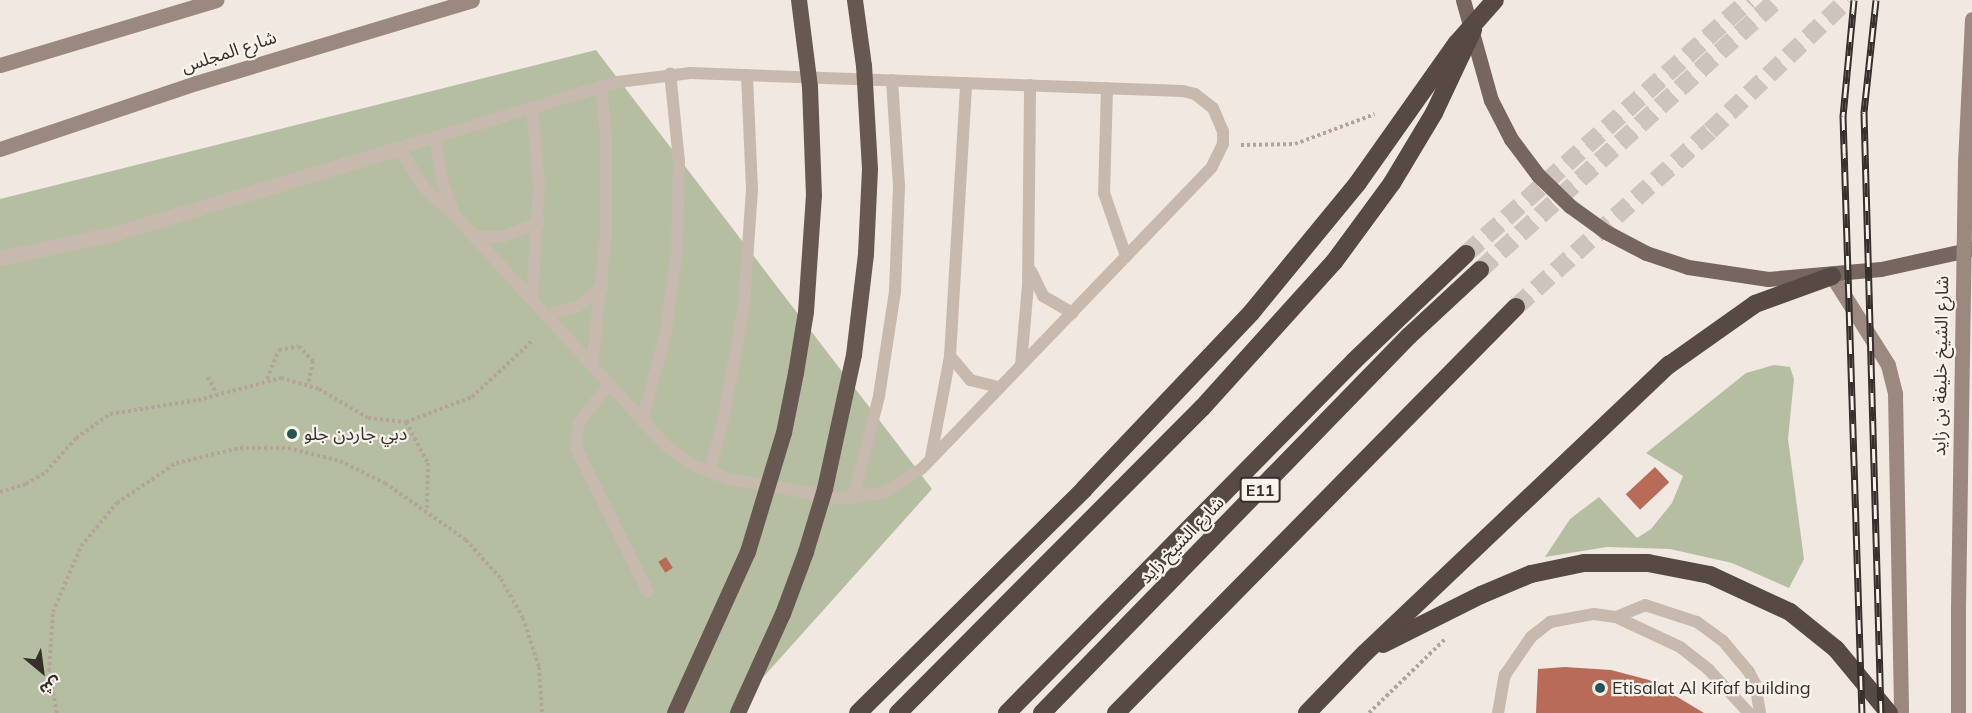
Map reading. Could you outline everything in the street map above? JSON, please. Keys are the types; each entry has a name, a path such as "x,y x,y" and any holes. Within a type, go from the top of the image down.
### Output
{"highway":[{"path":"675,713 718,626 748,552 784,434 796,373 806,312 814,196 810,87 799,0"},
{"path":"738,713 783,614 806,552 842,422 854,355 866,254 870,169 864,66 855,0"},
{"path":"858,713 1084,489 1251,314 1357,184 1457,43 1495,0"},
{"path":"898,713 1202,408 1328,269 1402,166 1434,113 1473,30"},
{"path":"1007,713 1354,361 1466,255"},
{"name":"شارع الشيخ زايد","path":"1042,713 1409,336 1480,270"},
{"path":"1307,713 1365,653 1669,365 1755,304 1832,276"},
{"path":"1116,713 1516,307"},
{"path":"1365,653 1481,594 1531,574 1584,563 1648,562 1710,575 1790,612 1836,649 1889,713"}],"main road":[{"path":"0,65 216,0"},
{"name":"شارع المجلس","path":"0,149 196,83 471,0"},
{"path":"1462,2 1473,30 1491,100 1511,140 1546,183 1606,232 1646,253 1721,274 1768,279 1832,276 1972,249"},
{"name":"شارع الشيخ خليفة بن زايد","path":"1958,713 1965,162 1972,19"},
{"path":"1832,276 1888,365 1895,394 1901,713"}],"street":[{"path":"0,258 188,213 399,148"}],"lane":[{"path":"642,422 665,336 677,249 679,161 670,74"},
{"path":"670,74 1030,85 1195,94 1214,108 1220,118 1223,144 1212,167 931,459 897,488 853,499 709,472 679,457 642,422 456,217 424,188 399,148 601,86 670,74"},
{"path":"709,472 729,394 744,304 752,189 747,75"},
{"path":"853,499 879,396 895,291 899,186 892,80"},
{"path":"931,459 950,356 966,83"},
{"path":"1021,365 1028,259 1030,85"},
{"path":"592,366 603,286 608,186 601,86"},
{"path":"1107,88 1104,193 1108,215 1126,256"},
{"path":"532,108 539,223 532,300"},
{"path":"436,137 441,178 456,217"},
{"path":"474,237 501,237 539,223"},
{"path":"1028,259 1032,277 1043,296 1072,313"},
{"path":"545,315 577,307 603,286"},
{"path":"950,356 970,380 999,387"},
{"path":"609,385 579,422 576,448 648,592"},
{"path":"1616,617 1645,605 1697,622 1723,641 1749,672 1755,684 1760,713"},
{"path":"1498,713 1505,675 1531,637 1550,622 1572,615 1616,617 1680,647 1709,670 1749,713"}],"path":[{"path":"1223,144 1270,147 1295,144 1375,114"},
{"path":"0,492 26,484 46,472 76,438 110,414 217,395 267,379 308,384 359,414 406,422 472,397 532,341"},
{"path":"267,379 279,350 299,346 313,361 308,384"},
{"path":"208,377 217,395"},
{"path":"406,422 428,463 427,510"},
{"path":"57,713 49,671 53,612 81,546 117,503 176,463 240,448 288,448 340,461 427,510 466,540 501,579 523,618 539,667 542,713"}],"green space":[{"path":"596,50 932,489 731,713 0,713 0,199"},
{"path":"1774,365 1790,367 1794,379 1788,439 1804,559 1789,588 1732,563 1670,549 1607,547 1545,557 1570,519 1599,497 1637,538 1651,529 1672,503 1683,476 1646,453 1746,373"}],"building":[{"path":"1655,467 1669,482 1640,510 1626,494"},
{"path":"666,557 673,568 665,573 658,562"},
{"name":"Etisalat Al Kifaf building","path":"1565,667 1611,670 1649,680 1704,713 1536,713 1538,669"}],"tunnel":[{"path":"1466,254 1749,0"},
{"path":"1480,270 1777,0"},
{"path":"1516,307 1710,131 1847,0"}],"railway":[{"path":"1854,0 1843,116 1862,713"},
{"path":"1876,0 1864,113 1881,713"}],"place":[{"name":"دبي جاردن جلو","path":"292,434"},
{"name":"Etisalat Al Kifaf building","path":"1600,688"}]}
